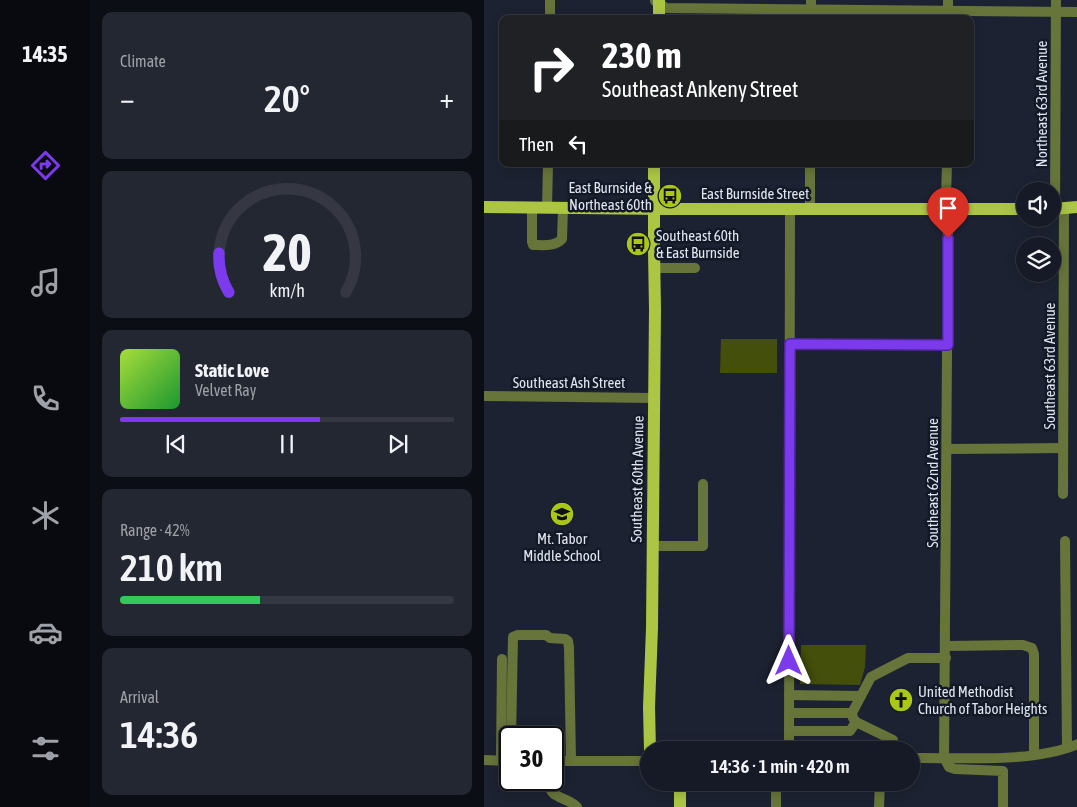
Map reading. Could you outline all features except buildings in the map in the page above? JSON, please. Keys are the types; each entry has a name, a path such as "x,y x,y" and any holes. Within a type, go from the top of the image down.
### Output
{"main road":[{"path":"657,1 659,15"},
{"name":"Southeast 60th Avenue","path":"650,741 653,546 654,167"},
{"name":"East Burnside Street","path":"484,207 1016,209"},
{"path":"1061,209 1077,207"},
{"path":"680,791 680,807"}],"street":[{"path":"550,0 550,15"},
{"path":"948,0 948,15"},
{"name":"Northeast 63rd Avenue","path":"1056,0 1057,182"},
{"path":"657,1 666,8 811,10 948,15 1077,12"},
{"path":"547,208 548,167"},
{"path":"810,167 810,208"},
{"name":"Southeast 62nd Avenue","path":"944,757 948,345 947,167"},
{"path":"532,207 533,245 551,245 560,242 562,239 563,208"},
{"path":"789,741 790,208"},
{"name":"Southeast 63rd Avenue","path":"1057,227 1063,494"},
{"path":"654,268 695,268"},
{"path":"790,344 948,345"},
{"name":"Southeast Ash Street","path":"484,396 654,398"},
{"path":"947,449 1063,448"},
{"path":"653,546 703,546 704,484"},
{"path":"1065,541 1067,748"},
{"path":"511,726 513,637 518,635 546,635 550,638 565,639 568,641 569,648 570,761"},
{"path":"946,646 1023,645 1032,648 1034,654 1034,755"},
{"path":"789,731 850,731 862,696 871,677 908,658 946,658"},
{"path":"502,659 505,726"},
{"path":"789,695 862,696"},
{"path":"789,713 854,718 893,741"},
{"path":"920,758 1034,755 1077,744"},
{"path":"944,757 949,767 955,769 1003,770 1003,807"},
{"path":"484,760 499,760"},
{"path":"564,761 640,761"},
{"path":"551,791 553,794 571,802 577,807"},
{"path":"776,791 776,807"},
{"path":"880,791 880,807"}],"green space":[{"path":"721,339 777,339 777,373 720,373"},
{"path":"801,645 866,645 865,667 860,685 800,684"}],"place":[{"name":"East Burnside & Northeast 60th","path":"670,196"},
{"name":"Southeast 60th & East Burnside","path":"638,244"},
{"name":"Mt. Tabor Middle School","path":"562,514"},
{"name":"United Methodist Church of Tabor Heights","path":"901,700"}],"route":[{"path":"789,661 790,344 948,345 948,238"}]}
